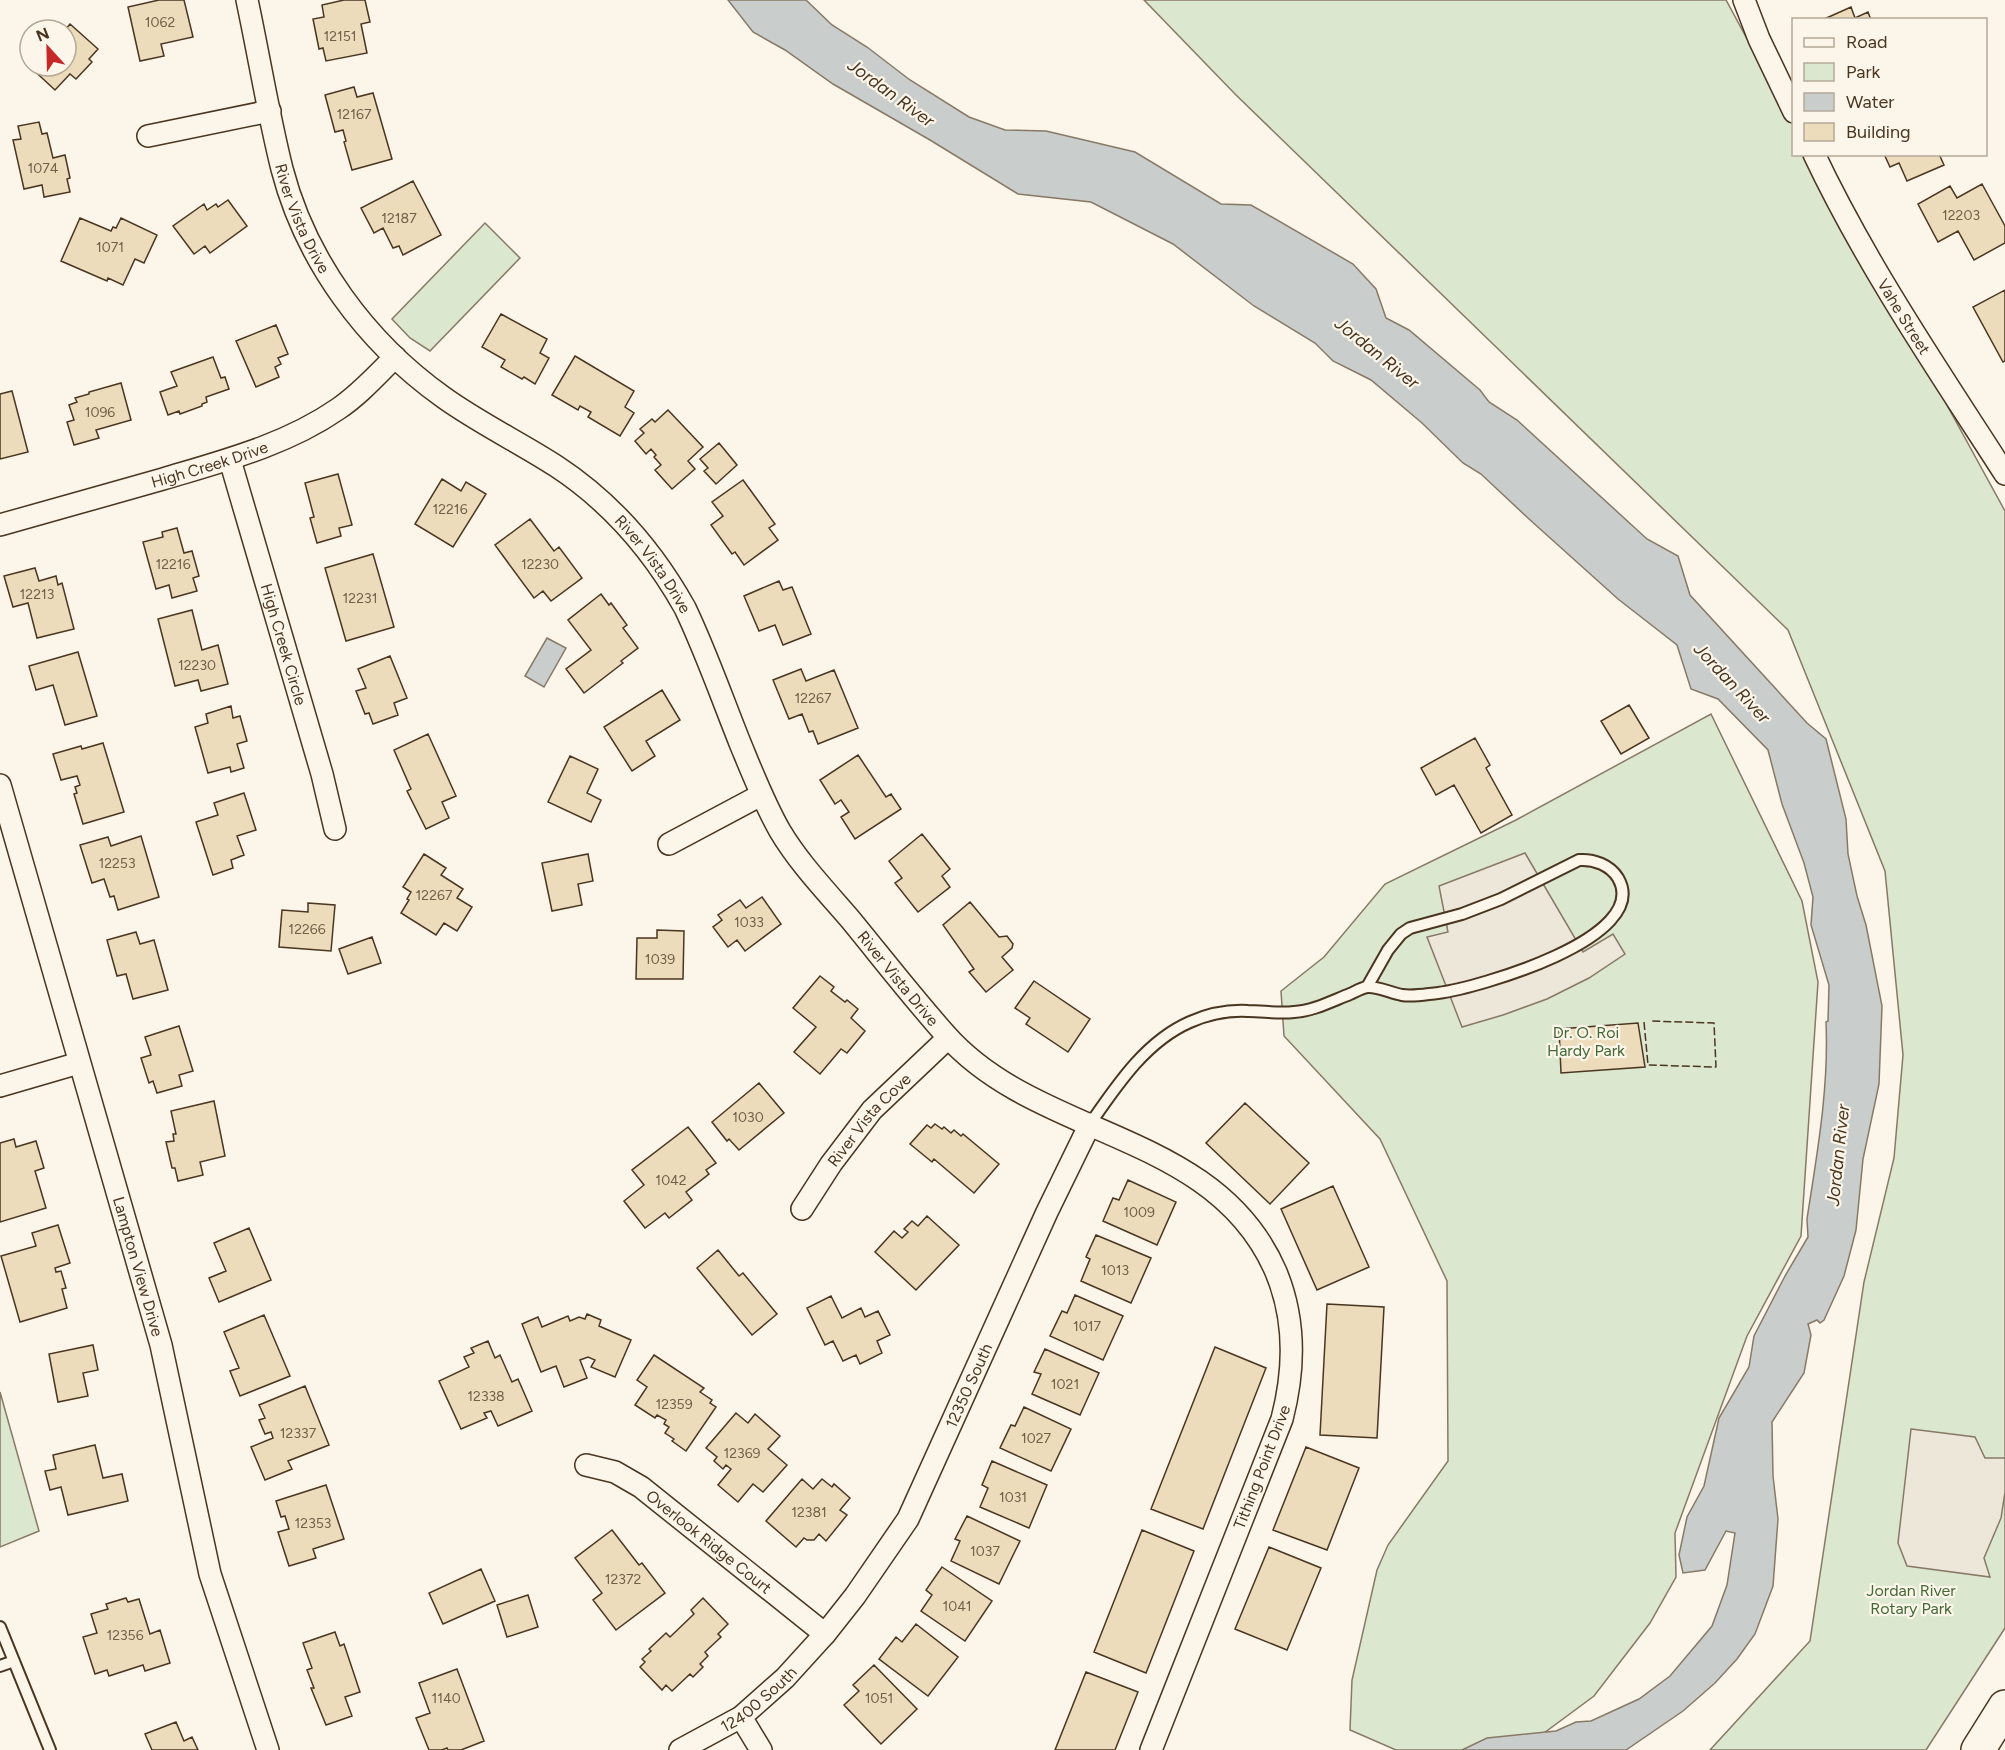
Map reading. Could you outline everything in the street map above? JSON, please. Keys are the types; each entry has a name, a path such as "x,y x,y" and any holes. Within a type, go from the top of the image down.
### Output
{"main road":[{"path":"1978,1750 2005,1707"}],"street":[{"name":"River Vista Drive","path":"247,0 288,187 313,249 343,298 360,320 419,379 445,399 578,481 620,518 639,539 672,584 686,608 761,795 781,832 805,865 948,1038 985,1071 1023,1094 1090,1124"},
{"path":"1744,0 1759,39 1792,108"},
{"path":"148,136 270,111"},
{"name":"Vahe Street","path":"1815,156 1833,195 1914,333 2005,474"},
{"name":"High Creek Drive","path":"0,525 230,459 305,429 339,409 395,357"},
{"name":"High Creek Circle","path":"230,459 322,774 335,829"},
{"name":"Lampton View Drive","path":"0,785 161,1346 210,1574 268,1750"},
{"path":"669,844 761,795"},
{"name":"River Vista Cove","path":"802,1209 831,1164 873,1110 948,1038"},
{"path":"0,1086 79,1063"},
{"name":"12350 South","path":"825,1634 882,1559 908,1519 1047,1212 1090,1124"},
{"name":"Tithing Point Drive","path":"1090,1124 1162,1158 1202,1182 1240,1216 1256,1236 1269,1258 1283,1292 1291,1326 1292,1373 1282,1419 1151,1750"},
{"name":"Overlook Ridge Court","path":"586,1465 615,1472 641,1487 825,1634"},
{"name":"12400 South","path":"680,1750 741,1717 785,1678 825,1634"},
{"path":"741,1717 761,1750"}],"lane":[{"path":"1090,1124 1114,1089 1144,1055 1166,1033 1192,1021 1227,1012 1294,1012 1312,1009 1367,987 1404,995 1439,993 1484,983 1527,968 1570,948 1607,926 1621,907 1623,895 1621,883 1615,873 1604,865 1590,859 1579,860 1501,899 1462,914 1410,928 1401,934 1388,950 1367,987"},
{"path":"0,1627 50,1750"},
{"path":"0,1666 14,1661"}],"green space":[{"name":"Jordan River Rotary Park","path":"1144,0 1726,0 1792,122 1792,156 1811,156 2005,511 2005,1628 1926,1750 1710,1750 1810,1641 1864,1282 1894,1158 1903,1055 1885,871 1788,630 1236,95"},
{"path":"485,223 520,258 430,351 410,338 392,319"},
{"name":"Dr. O. Roi Hardy Park","path":"1711,714 1802,901 1818,982 1801,1236 1747,1336 1675,1533 1676,1577 1650,1623 1594,1696 1529,1744 1484,1750 1396,1750 1350,1730 1352,1680 1377,1570 1388,1545 1448,1461 1447,1281 1380,1139 1284,1036 1281,991 1324,957 1385,884 1516,820"},
{"path":"0,1392 39,1531 0,1547"}],"shaded area":[{"path":"1525,853 1583,952 1613,934 1625,954 1589,978 1547,999 1462,1027 1427,937 1448,932 1439,886"},
{"path":"1911,1429 1975,1437 1985,1458 2005,1458 2005,1492 2001,1518 1984,1558 1990,1577 1907,1566 1898,1543"}],"water":[{"name":"Jordan River","path":"728,0 806,0 832,25 867,47 910,80 969,117 1005,130 1046,131 1135,152 1221,204 1251,205 1353,264 1376,289 1386,318 1409,330 1480,390 1489,402 1517,420 1647,539 1678,556 1690,595 1807,723 1826,739 1846,819 1848,854 1866,925 1882,1006 1879,1084 1863,1159 1856,1230 1844,1276 1824,1320 1820,1323 1817,1320 1808,1324 1811,1335 1804,1373 1772,1422 1773,1476 1778,1519 1773,1586 1755,1634 1737,1659 1715,1683 1683,1711 1626,1750 1462,1750 1487,1738 1556,1731 1576,1722 1591,1721 1639,1699 1670,1676 1712,1626 1727,1585 1735,1533 1726,1531 1705,1570 1683,1573 1679,1555 1687,1517 1704,1486 1719,1418 1749,1367 1754,1336 1808,1237 1807,1219 1826,1072 1829,985 1811,925 1813,897 1804,863 1782,804 1768,750 1718,699 1691,689 1677,645 1618,599 1481,474 1463,463 1422,423 1371,380 1333,361 1315,343 1254,306 1173,244 1091,202 1018,194 833,84 785,50 753,32"},
{"path":"547,638 566,648 544,687 525,676"}],"building":[{"path":"159,0 184,0 193,37 161,44 164,56 140,61 128,7"},
{"path":"344,0 365,0 370,22 361,24 367,53 326,61 323,48 319,49 313,19 324,17 322,5"},
{"path":"1851,7 1855,18 1826,18"},
{"path":"1868,12 1870,18 1855,18"},
{"path":"78,31 98,49 89,59 92,62 78,77"},
{"path":"42,78 66,78 55,90"},
{"path":"354,87 357,97 373,93 392,159 352,170 343,130 335,132 325,95"},
{"path":"39,122 42,134 47,133 53,158 65,155 70,178 67,179 70,192 44,197 42,185 24,189 13,140 21,139 18,126"},
{"path":"1885,156 1940,156 1944,165 1907,181 1899,163 1890,167"},
{"path":"413,181 441,235 403,255 399,246 393,248 383,228 374,233 361,208"},
{"path":"1982,184 2005,226 2005,243 1974,260 1958,231 1938,242 1918,204 1950,186 1957,198"},
{"path":"228,200 247,226 210,253 205,246 194,254 173,226 204,204 207,210 216,204 218,207"},
{"path":"80,218 111,231 113,227 116,228 121,218 157,235 144,263 135,259 123,285 108,278 107,281 61,261"},
{"path":"2005,290 2005,361 2003,362 1973,307"},
{"path":"501,314 547,339 540,353 549,358 535,384 501,367 505,360 482,347"},
{"path":"276,325 288,354 278,358 281,364 275,367 279,377 256,387 236,341"},
{"path":"575,356 634,391 625,407 634,413 620,436 588,417 591,412 580,406 578,410 552,395"},
{"path":"213,357 221,378 225,377 229,389 206,397 207,402 202,406 180,414 179,411 168,415 160,392 177,386 171,372"},
{"path":"121,383 131,420 96,430 99,438 74,445 67,422 74,420 69,405 77,402 75,398 89,394 89,392"},
{"path":"12,391 28,452 0,459 0,394"},
{"path":"668,410 703,447 688,461 695,469 672,489 655,470 661,465 654,457 656,455 651,449 646,454 635,441 644,433 640,429 652,419 655,422"},
{"path":"719,443 737,465 716,484 704,471 708,468 700,459"},
{"path":"338,474 352,525 339,528 341,536 317,543 310,518 314,517 305,483"},
{"path":"442,479 461,491 466,482 486,494 453,547 415,524"},
{"path":"743,480 775,524 769,528 778,540 744,565 735,552 732,554 711,525 723,516 712,502"},
{"path":"530,519 554,551 559,547 582,578 551,601 543,591 534,598 495,545"},
{"path":"177,528 184,553 192,551 199,576 193,578 197,591 172,598 169,585 156,589 143,542 163,537 162,532"},
{"path":"373,554 394,627 346,641 325,568"},
{"path":"35,568 39,581 56,576 58,585 62,583 74,629 37,638 28,603 13,607 4,576"},
{"path":"779,581 783,590 792,587 811,634 783,645 775,625 759,631 744,596"},
{"path":"601,594 609,605 611,603 627,625 623,628 638,648 621,661 623,663 584,693 566,669 591,650 568,620"},
{"path":"192,610 202,650 218,645 228,684 201,691 198,680 175,686 158,619"},
{"path":"78,652 97,716 65,725 53,685 36,690 29,666"},
{"path":"390,656 407,698 394,703 398,715 373,724 369,713 365,714 356,691 366,688 358,669"},
{"path":"801,669 806,681 834,670 858,728 818,744 813,731 809,732 802,714 789,719 773,680"},
{"path":"662,690 680,720 646,741 655,756 632,771 604,727"},
{"path":"1629,705 1649,738 1621,754 1601,721"},
{"path":"231,706 233,718 240,716 247,741 237,744 244,768 231,772 230,767 208,773 195,727 208,723 206,714"},
{"path":"428,734 456,796 442,802 449,818 426,829 407,791 411,789 394,750"},
{"path":"1475,738 1490,765 1486,768 1512,815 1481,833 1454,785 1436,795 1421,768"},
{"path":"103,743 124,812 83,824 74,794 77,793 75,787 80,785 77,776 61,780 53,754"},
{"path":"858,755 886,797 891,794 901,809 855,839 841,817 849,812 841,800 835,804 820,780"},
{"path":"570,756 598,769 587,793 601,800 591,822 548,802"},
{"path":"244,793 256,830 237,836 244,855 231,860 233,868 213,875 196,822 218,815 214,803"},
{"path":"922,834 950,869 942,876 950,887 918,912 895,883 902,878 889,861"},
{"path":"141,836 159,897 118,910 114,896 110,897 104,879 92,883 80,845 108,837 111,846"},
{"path":"424,854 446,868 441,875 463,889 457,898 472,907 457,931 444,923 436,935 401,913 411,892 403,887"},
{"path":"588,854 593,881 578,884 582,905 552,911 542,863"},
{"path":"762,897 781,924 745,951 737,940 728,947 713,927 722,920 718,915 740,900 746,908"},
{"path":"970,902 999,937 1007,936 1013,944 1012,948 1002,957 1013,970 986,992 969,972 974,969 943,925"},
{"path":"308,903 335,905 331,951 279,947 282,910 308,912"},
{"path":"657,930 684,931 683,979 636,979 637,938 657,938"},
{"path":"136,932 140,944 154,940 168,990 133,999 126,974 117,976 107,940"},
{"path":"372,937 381,963 348,974 339,949"},
{"path":"820,976 834,987 831,991 858,1009 851,1018 865,1031 847,1053 841,1049 820,1074 794,1052 816,1027 793,1008"},
{"path":"1034,981 1090,1019 1068,1052 1026,1024 1030,1018 1015,1008"},
{"path":"1638,1023 1645,1067 1561,1073 1559,1029"},
{"path":"179,1026 193,1071 179,1075 182,1086 157,1093 153,1081 149,1083 141,1058 151,1055 145,1037"},
{"path":"759,1083 784,1113 739,1150 729,1139 727,1141 712,1122"},
{"path":"214,1101 225,1156 200,1162 203,1175 178,1181 175,1168 172,1168 166,1142 174,1141 173,1134 176,1134 171,1111"},
{"path":"1245,1103 1309,1163 1270,1204 1206,1143"},
{"path":"935,1124 951,1133 954,1130 961,1136 963,1134 999,1164 974,1193 934,1159 932,1162 910,1144 927,1125 931,1128"},
{"path":"688,1127 716,1163 706,1170 709,1174 686,1192 692,1200 669,1218 665,1213 645,1228 624,1201 644,1185 632,1170"},
{"path":"14,1139 16,1147 36,1141 44,1168 35,1171 46,1208 0,1222 0,1143"},
{"path":"1128,1180 1176,1202 1157,1245 1103,1221 1113,1198 1119,1200"},
{"path":"1333,1186 1369,1267 1317,1290 1281,1209"},
{"path":"927,1216 959,1245 916,1290 875,1252 894,1231 902,1238 908,1232 904,1229 912,1221 918,1226"},
{"path":"58,1225 70,1263 55,1268 56,1272 61,1271 66,1288 62,1289 67,1308 20,1322 1,1256 36,1246 32,1233"},
{"path":"249,1228 271,1280 219,1302 209,1278 226,1271 214,1243"},
{"path":"1096,1235 1151,1258 1131,1303 1081,1281 1090,1259 1086,1257"},
{"path":"718,1250 739,1276 743,1273 777,1314 752,1335 697,1268"},
{"path":"1075,1295 1123,1316 1103,1360 1050,1336 1062,1311 1067,1313"},
{"path":"831,1296 842,1318 861,1308 865,1317 878,1311 890,1335 877,1341 882,1353 860,1364 856,1355 843,1361 833,1341 825,1345 807,1308"},
{"path":"1327,1304 1384,1307 1377,1438 1320,1435"},
{"path":"587,1314 601,1320 599,1326 631,1340 615,1377 591,1367 595,1360 588,1357 580,1360 587,1378 564,1387 556,1366 541,1372 522,1324 538,1317 542,1327 568,1316 570,1321 579,1317 585,1319"},
{"path":"264,1315 290,1376 240,1396 230,1371 239,1368 224,1332"},
{"path":"488,1341 495,1358 500,1355 512,1382 518,1379 532,1411 498,1426 491,1411 484,1413 487,1418 461,1429 439,1381 469,1367 464,1357 474,1353 471,1348"},
{"path":"93,1345 98,1370 83,1373 88,1396 58,1402 49,1354"},
{"path":"1215,1347 1266,1368 1203,1529 1151,1509"},
{"path":"1045,1349 1099,1373 1080,1415 1032,1394 1041,1374 1034,1372"},
{"path":"654,1355 704,1388 700,1392 712,1400 710,1403 716,1407 686,1451 665,1433 669,1427 664,1424 666,1420 657,1415 655,1418 635,1405 647,1387 637,1380"},
{"path":"305,1386 329,1445 288,1461 292,1469 265,1480 251,1447 273,1438 271,1432 265,1434 259,1420 265,1418 259,1405"},
{"path":"1024,1407 1071,1429 1051,1471 1000,1448 1011,1425 1015,1426"},
{"path":"736,1413 748,1423 755,1414 780,1436 768,1449 787,1465 763,1492 753,1484 738,1502 718,1485 731,1469 726,1465 723,1469 714,1461 717,1457 706,1448"},
{"path":"95,1445 103,1478 122,1474 128,1501 68,1515 61,1487 50,1490 45,1471 56,1469 53,1455"},
{"path":"1306,1447 1359,1468 1327,1550 1273,1530"},
{"path":"992,1461 1047,1485 1029,1528 980,1507 988,1488 982,1485"},
{"path":"802,1479 813,1489 822,1479 832,1487 834,1484 850,1498 840,1510 847,1515 826,1541 819,1534 814,1540 804,1538 796,1547 766,1521"},
{"path":"326,1485 344,1539 313,1549 316,1558 289,1566 278,1532 289,1529 285,1516 281,1517 276,1501"},
{"path":"967,1516 1020,1541 999,1584 951,1561 960,1541 955,1539"},
{"path":"612,1530 639,1565 642,1563 665,1593 616,1630 593,1600 602,1593 575,1558"},
{"path":"1142,1530 1194,1551 1146,1673 1094,1652"},
{"path":"1269,1547 1321,1568 1287,1650 1235,1629"},
{"path":"942,1567 992,1601 965,1641 921,1611 932,1595 926,1590"},
{"path":"481,1569 495,1601 443,1624 429,1593"},
{"path":"528,1595 538,1627 507,1637 497,1605"},
{"path":"126,1598 128,1602 139,1599 150,1634 160,1630 170,1663 145,1671 143,1665 109,1676 107,1670 95,1674 83,1637 97,1633 91,1614 108,1609 106,1604"},
{"path":"703,1598 728,1624 718,1634 721,1637 705,1652 708,1656 700,1664 703,1667 693,1677 690,1674 672,1691 666,1685 662,1690 640,1667 645,1662 642,1659 666,1633 670,1637 694,1614 691,1610"},
{"path":"916,1624 958,1657 928,1696 879,1659 896,1637 902,1642"},
{"path":"335,1632 340,1646 344,1644 360,1692 345,1697 352,1716 326,1725 311,1688 314,1688 307,1670 312,1668 303,1643"},
{"path":"874,1665 917,1709 881,1744 844,1705 859,1691 853,1685"},
{"path":"457,1669 484,1741 461,1750 448,1750 447,1748 429,1750 416,1718 430,1713 419,1683"},
{"path":"1086,1672 1138,1692 1115,1750 1055,1750"},
{"path":"176,1722 184,1741 192,1737 198,1750 152,1750 145,1734"}],"fence":[{"path":"1644,1022 1648,1065 1716,1067 1714,1023 1650,1021"}]}
